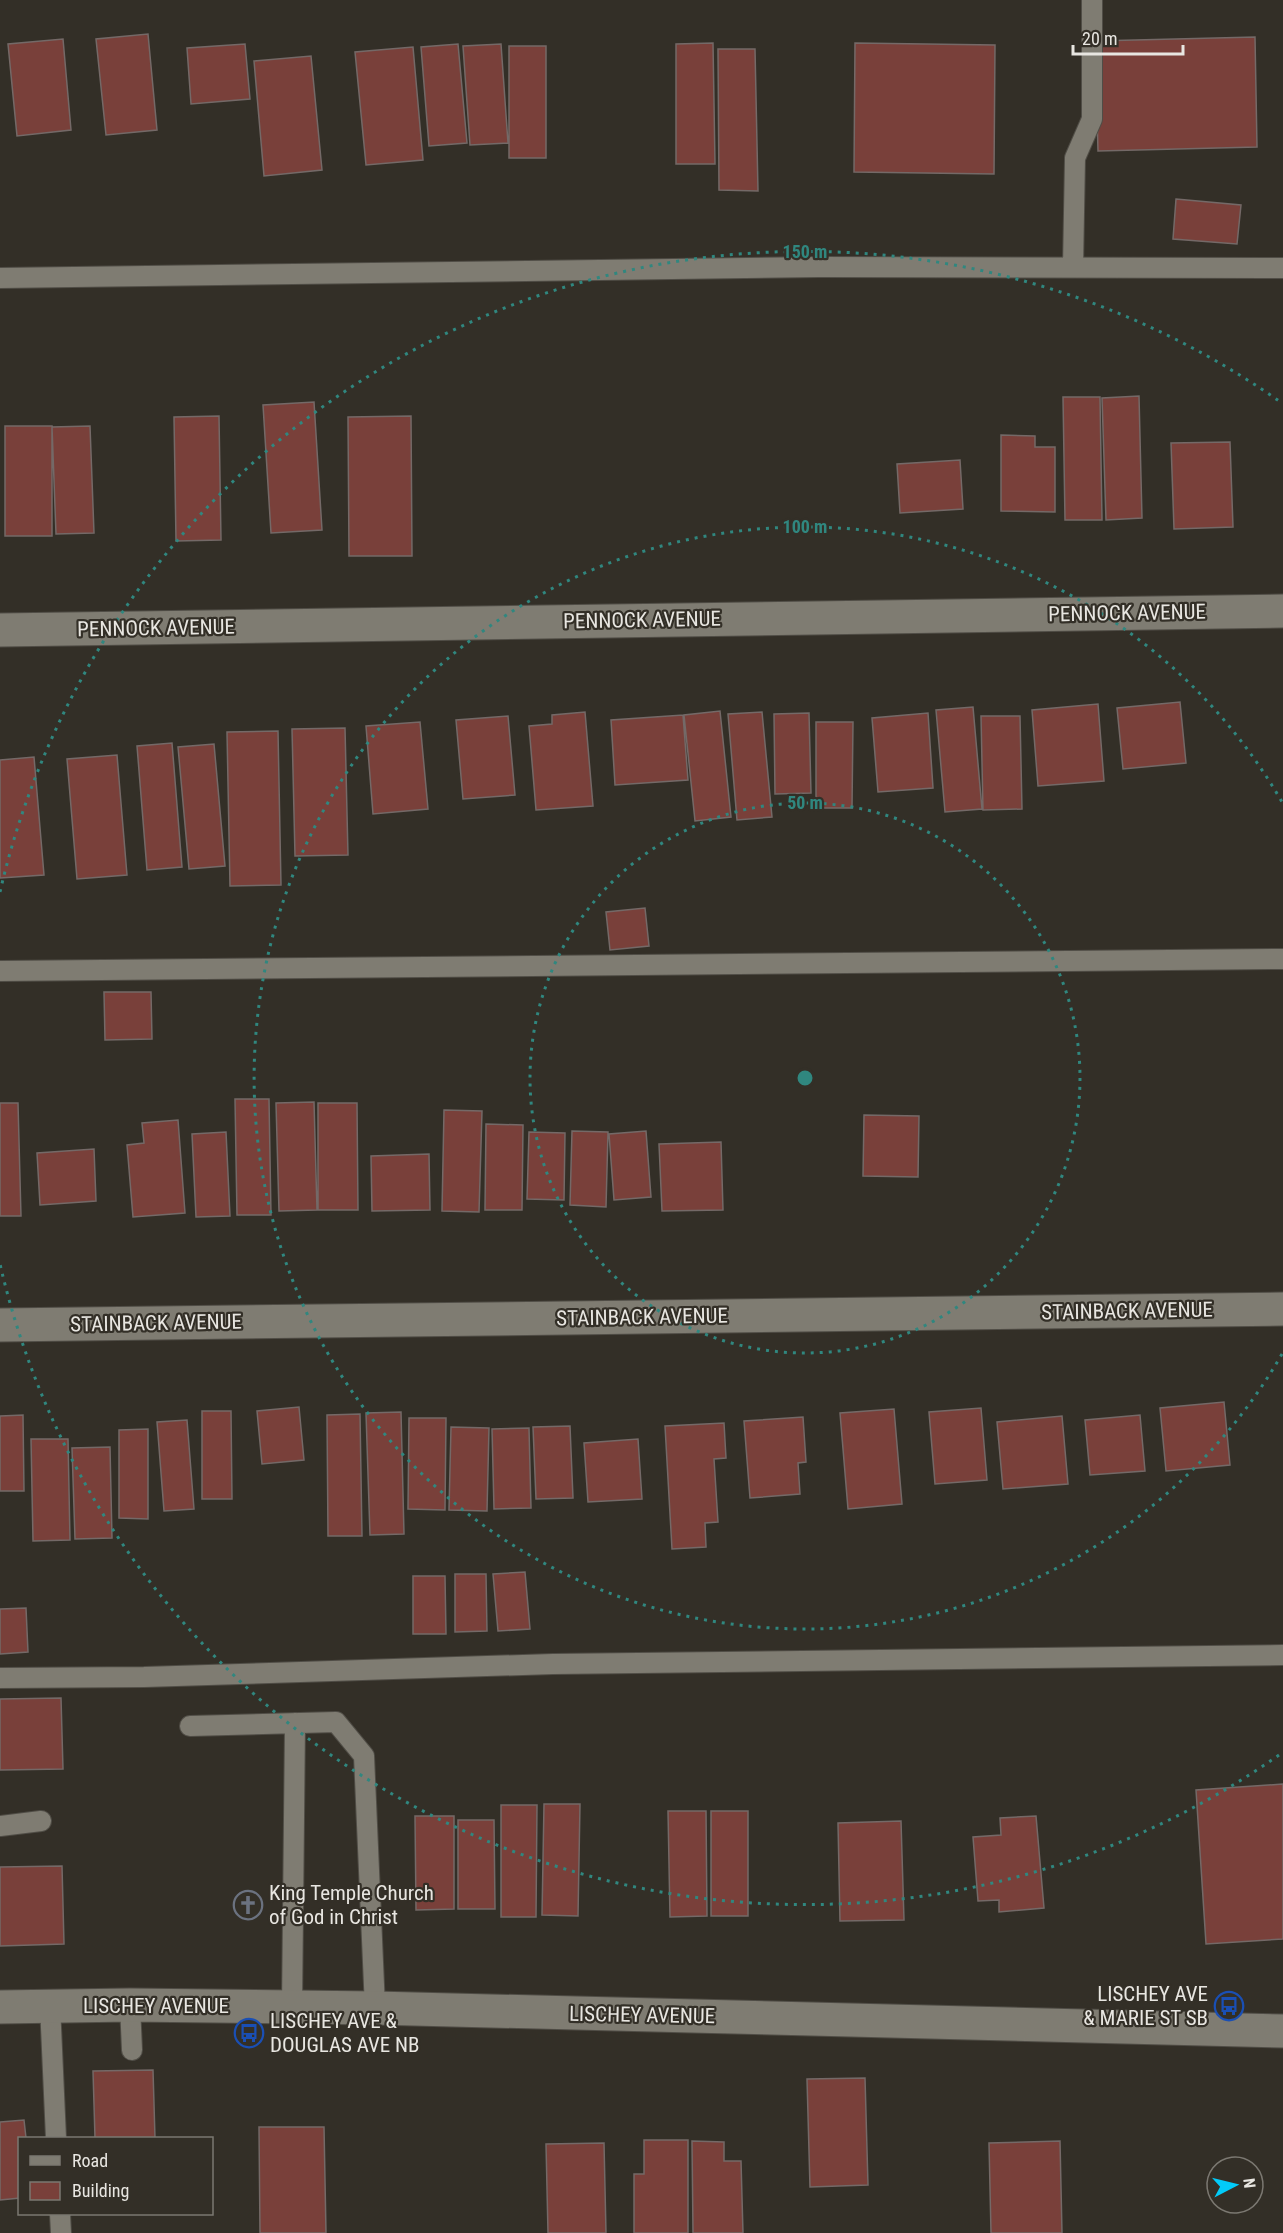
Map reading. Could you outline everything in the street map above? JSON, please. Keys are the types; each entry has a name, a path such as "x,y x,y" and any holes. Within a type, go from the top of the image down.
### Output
{"street":[{"name":"PENNOCK AVENUE","path":"0,630 1283,611"},
{"name":"STAINBACK AVENUE","path":"0,1325 1283,1309"},
{"name":"LISCHEY AVENUE","path":"0,2007 50,2005 375,2008 1283,2031"}],"lane":[{"path":"1073,267 1075,158 1092,119 1092,0"},
{"path":"0,278 819,267 1283,268"},
{"path":"0,971 1283,958"},
{"path":"0,1678 144,1677 564,1664 1283,1655"},
{"path":"190,1726 336,1722 364,1756 375,2008"},
{"path":"292,2007 295,1723"},
{"path":"0,1826 41,1821"},
{"path":"50,2005 56,2137"},
{"path":"130,2006 132,2050"},
{"path":"60,2215 61,2233"}],"building":[{"path":"148,34 157,130 106,135 96,39"},
{"path":"1255,37 1257,147 1098,151 1095,41"},
{"path":"63,39 71,130 17,136 8,44"},
{"path":"713,43 715,164 676,164 676,44"},
{"path":"855,43 995,45 994,174 854,172"},
{"path":"245,44 250,99 191,104 187,48"},
{"path":"458,44 467,143 429,146 421,47"},
{"path":"501,44 508,143 470,145 463,46"},
{"path":"509,46 546,46 546,158 509,158"},
{"path":"413,47 423,160 366,165 355,52"},
{"path":"718,49 755,49 758,191 719,190"},
{"path":"311,56 322,170 264,176 254,61"},
{"path":"1176,199 1241,205 1237,244 1173,239"},
{"path":"1139,396 1142,518 1106,520 1102,398"},
{"path":"1063,397 1100,397 1102,520 1065,520"},
{"path":"314,402 322,530 271,533 263,405"},
{"path":"219,416 221,540 176,541 174,417"},
{"path":"411,416 412,556 349,556 348,417"},
{"path":"5,426 52,426 52,536 5,536"},
{"path":"90,426 94,533 56,534 52,427"},
{"path":"1001,435 1035,436 1035,447 1055,447 1055,512 1001,511"},
{"path":"1230,442 1233,527 1174,529 1171,443"},
{"path":"960,460 963,509 900,513 897,464"},
{"path":"1180,702 1186,763 1123,769 1117,708"},
{"path":"1098,704 1104,781 1038,786 1032,710"},
{"path":"973,707 982,809 945,812 936,710"},
{"path":"720,711 731,817 695,821 684,715"},
{"path":"585,712 593,806 536,810 529,726 552,724 552,715"},
{"path":"762,712 772,817 737,820 728,714"},
{"path":"809,713 811,793 775,794 774,714"},
{"path":"928,713 933,788 878,792 872,718"},
{"path":"683,715 688,780 615,785 611,720"},
{"path":"508,716 515,795 463,799 456,720"},
{"path":"981,716 1020,716 1022,809 983,810"},
{"path":"420,722 428,809 373,814 366,726"},
{"path":"816,722 853,722 852,808 816,808"},
{"path":"345,728 348,855 295,856 292,729"},
{"path":"278,731 281,885 230,886 227,732"},
{"path":"172,743 182,867 147,870 137,746"},
{"path":"214,744 225,866 189,869 178,747"},
{"path":"117,755 127,875 77,879 67,759"},
{"path":"34,757 44,875 0,878 0,760"},
{"path":"645,908 649,946 610,950 606,912"},
{"path":"104,992 151,992 152,1039 105,1040"},
{"path":"235,1099 269,1099 271,1215 237,1215"},
{"path":"314,1102 317,1210 279,1211 276,1103"},
{"path":"0,1103 18,1103 21,1216 0,1216"},
{"path":"318,1103 357,1103 358,1210 318,1210"},
{"path":"444,1110 482,1111 479,1212 442,1211"},
{"path":"864,1115 919,1116 918,1177 863,1176"},
{"path":"178,1120 185,1213 133,1217 127,1145 144,1143 142,1123"},
{"path":"486,1124 523,1125 522,1210 485,1210"},
{"path":"572,1131 608,1132 606,1207 570,1205"},
{"path":"646,1131 651,1197 614,1200 609,1134"},
{"path":"226,1132 230,1216 196,1217 192,1134"},
{"path":"529,1132 565,1133 564,1200 527,1199"},
{"path":"721,1142 723,1210 662,1211 659,1144"},
{"path":"94,1149 96,1201 40,1205 37,1153"},
{"path":"429,1154 430,1210 372,1211 371,1156"},
{"path":"1224,1402 1230,1465 1166,1471 1160,1408"},
{"path":"299,1407 304,1460 262,1464 257,1411"},
{"path":"981,1408 987,1480 935,1484 929,1412"},
{"path":"894,1409 902,1504 848,1509 840,1413"},
{"path":"202,1411 231,1411 232,1499 202,1499"},
{"path":"401,1412 404,1534 370,1535 366,1413"},
{"path":"360,1414 362,1536 328,1536 327,1415"},
{"path":"23,1415 24,1491 0,1491 0,1416"},
{"path":"1140,1415 1145,1471 1090,1475 1085,1420"},
{"path":"1062,1416 1068,1484 1003,1489 997,1422"},
{"path":"803,1417 806,1462 798,1463 800,1494 750,1498 744,1421"},
{"path":"409,1418 446,1418 445,1510 408,1509"},
{"path":"187,1420 194,1509 164,1511 157,1422"},
{"path":"724,1423 726,1458 714,1459 718,1522 705,1523 706,1547 672,1549 665,1426"},
{"path":"570,1426 573,1498 536,1499 533,1427"},
{"path":"451,1427 489,1428 487,1511 449,1510"},
{"path":"529,1428 531,1508 494,1509 492,1429"},
{"path":"148,1429 148,1519 119,1518 119,1430"},
{"path":"31,1439 68,1439 70,1540 33,1541"},
{"path":"638,1439 642,1499 588,1502 584,1443"},
{"path":"110,1447 112,1538 75,1539 72,1448"},
{"path":"525,1572 530,1629 498,1631 493,1574"},
{"path":"455,1574 486,1574 487,1631 455,1632"},
{"path":"413,1576 445,1576 446,1634 413,1634"},
{"path":"26,1608 28,1652 0,1654 0,1609"},
{"path":"61,1698 63,1769 0,1770 0,1699"},
{"path":"1283,1784 1283,1939 1206,1944 1196,1790"},
{"path":"544,1804 580,1804 578,1916 542,1915"},
{"path":"501,1805 537,1805 536,1917 501,1917"},
{"path":"668,1811 706,1811 707,1916 670,1917"},
{"path":"711,1811 748,1811 748,1916 711,1916"},
{"path":"415,1816 454,1816 454,1909 416,1910"},
{"path":"1036,1816 1044,1908 999,1912 999,1900 978,1901 973,1837 1001,1835 1000,1818"},
{"path":"458,1820 494,1820 495,1909 458,1909"},
{"path":"901,1821 904,1920 840,1921 838,1823"},
{"path":"62,1866 64,1944 0,1946 0,1867"},
{"path":"153,2070 155,2137 95,2137 93,2071"},
{"path":"865,2078 868,2185 810,2187 807,2079"},
{"path":"24,2120 26,2137 18,2137 18,2198 0,2200 0,2122"},
{"path":"259,2127 324,2127 326,2233 260,2233"},
{"path":"644,2140 688,2140 688,2233 634,2233 634,2174 644,2174"},
{"path":"692,2141 724,2142 724,2161 741,2161 743,2233 693,2233"},
{"path":"1060,2141 1062,2233 991,2233 989,2143"},
{"path":"604,2143 606,2233 548,2233 546,2144"}],"place":[{"name":"King Temple Church of God in Christ","path":"248,1905"},
{"name":"LISCHEY AVE & MARIE ST SB","path":"1229,2006"},
{"name":"LISCHEY AVE & DOUGLAS AVE NB","path":"249,2033"}]}
